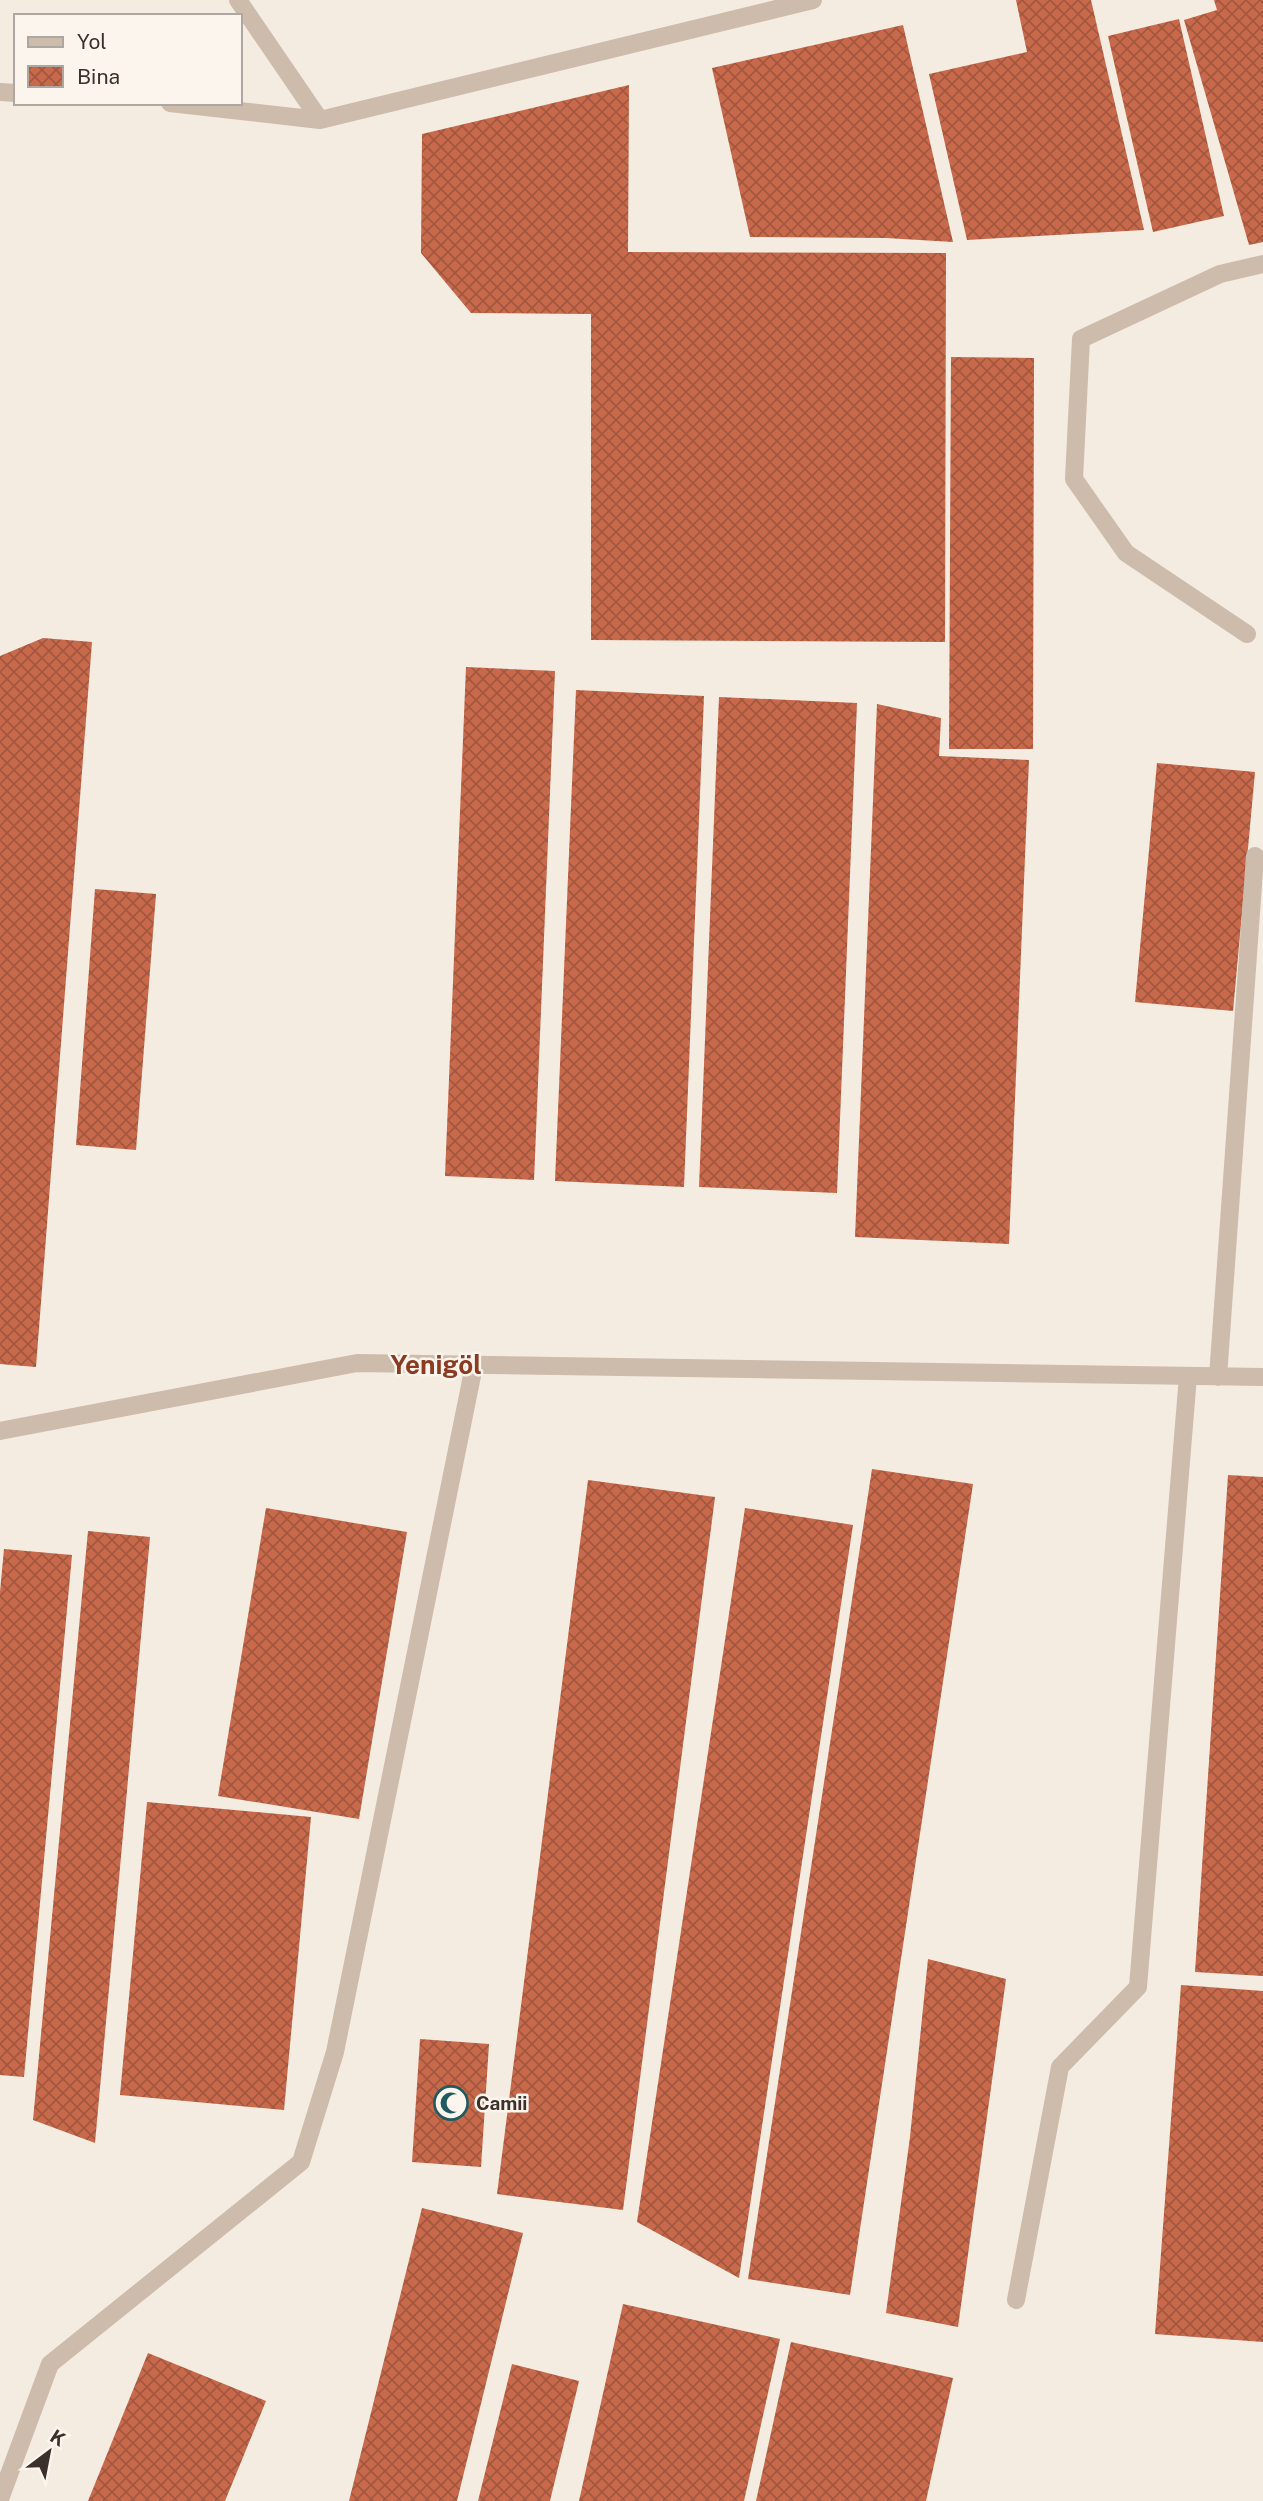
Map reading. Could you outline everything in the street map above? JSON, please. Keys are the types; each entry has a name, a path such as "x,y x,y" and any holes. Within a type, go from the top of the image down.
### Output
{"street":[{"path":"238,0 320,120"},
{"path":"188,105 320,120 813,0"},
{"path":"1247,634 1126,553 1074,479 1074,466 1081,339 1220,274 1263,264"},
{"path":"1218,1377 1255,856"},
{"path":"0,1431 357,1363 1263,1377"},
{"path":"0,2499 50,2364 301,2162 335,2052 474,1366"},
{"path":"1016,2300 1059,2067 1138,1987 1188,1376"}],"building":[{"path":"1016,0 1091,0 1144,230 967,240 929,74 1027,52"},
{"path":"1214,0 1263,0 1263,242 1249,245 1184,20 1217,10"},
{"path":"1179,19 1224,216 1153,232 1108,36"},
{"path":"903,25 953,242 886,238 750,237 712,68"},
{"path":"629,85 628,252 946,253 945,642 591,640 591,314 471,313 421,253 422,134"},
{"path":"951,357 1034,358 1033,749 949,749"},
{"path":"43,638 92,642 36,1367 0,1364 0,656"},
{"path":"466,667 555,671 534,1180 445,1176"},
{"path":"576,690 704,696 684,1187 555,1181"},
{"path":"719,697 857,703 837,1193 699,1187"},
{"path":"877,704 941,718 939,756 1029,760 1009,1244 855,1237"},
{"path":"1157,763 1255,772 1233,1011 1135,1002"},
{"path":"95,889 156,894 136,1150 76,1145"},
{"path":"872,1469 973,1484 850,2295 748,2279"},
{"path":"1228,1475 1263,1477 1263,1976 1195,1972"},
{"path":"588,1480 715,1497 623,2210 497,2194"},
{"path":"266,1508 407,1532 359,1819 218,1796"},
{"path":"745,1508 853,1525 739,2278 637,2222"},
{"path":"88,1531 150,1537 95,2143 33,2120"},
{"path":"4,1549 72,1555 24,2077 0,2075 0,1592"},
{"path":"147,1802 311,1817 284,2110 120,2095"},
{"path":"928,1959 1006,1979 958,2327 886,2313 910,2137"},
{"path":"1181,1985 1263,1991 1263,2342 1155,2334"},
{"name":"Camii","path":"420,2039 489,2044 481,2167 412,2162"},
{"path":"422,2208 523,2233 457,2501 349,2501"},
{"path":"623,2304 780,2339 744,2501 579,2501"},
{"path":"791,2342 953,2378 926,2501 756,2501"},
{"path":"148,2353 266,2401 225,2501 88,2501"},
{"path":"512,2364 579,2381 550,2501 478,2501"}],"place":[{"name":"Camii","path":"451,2103"}],"district":[{"name":"Yenigöl","path":"436,1364"}]}
